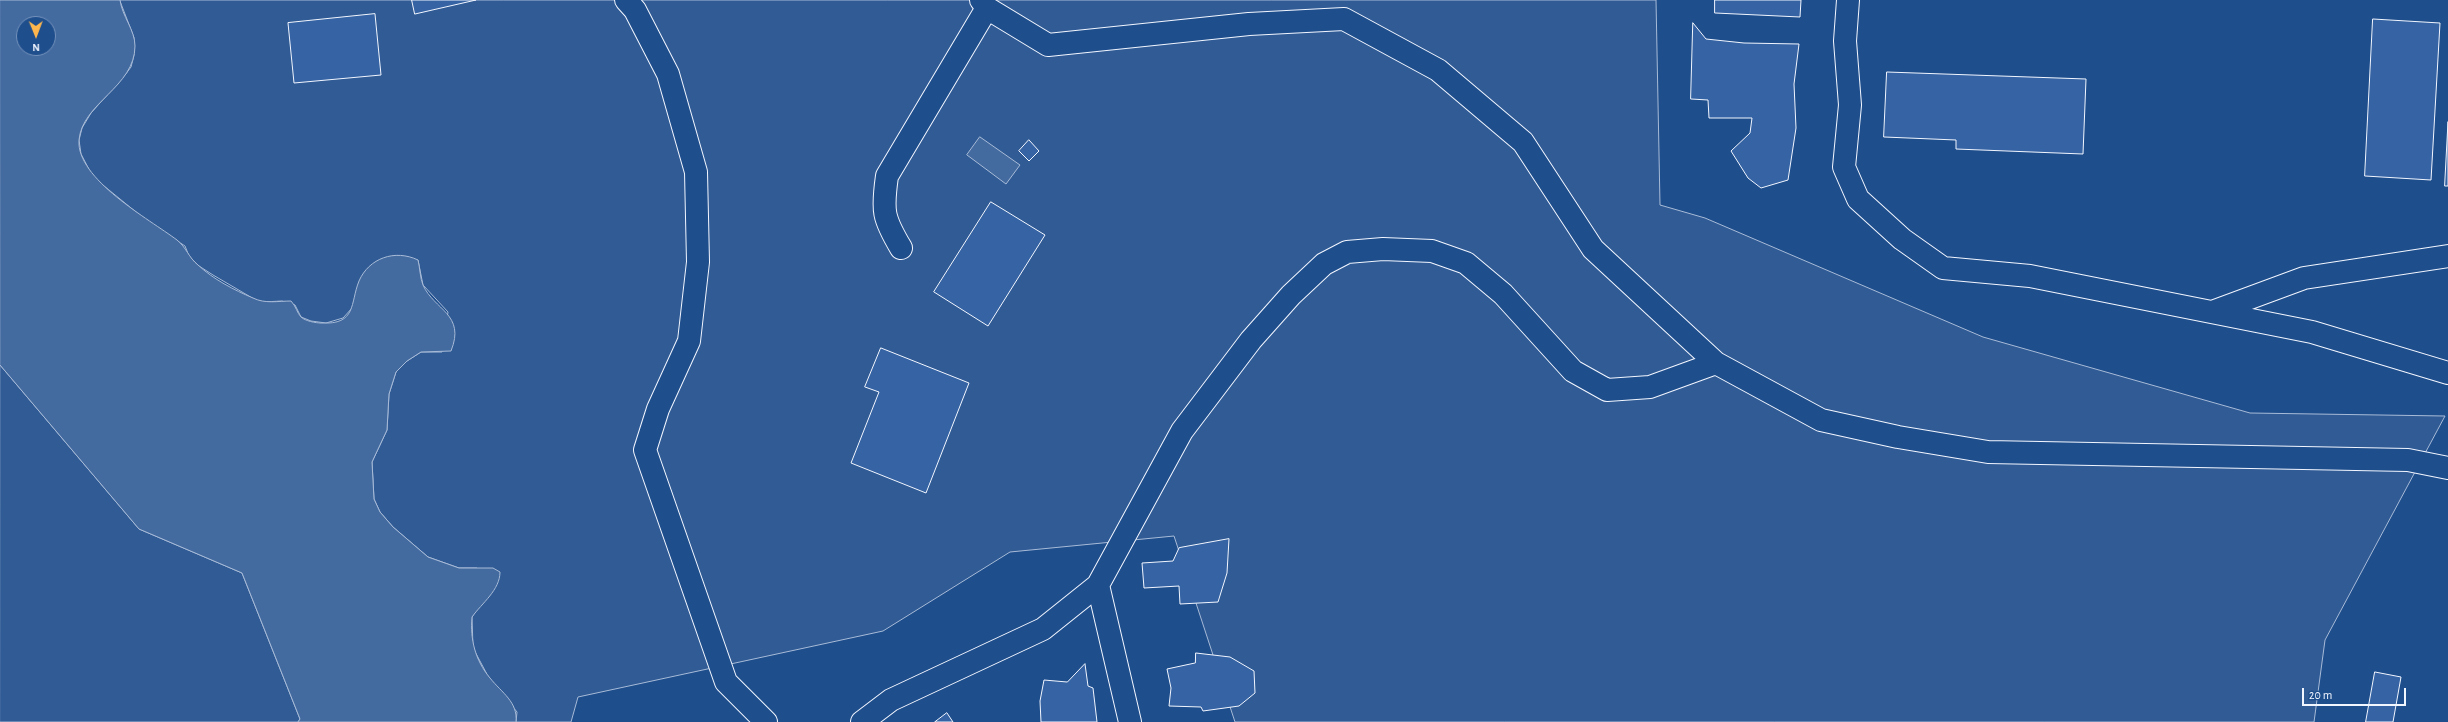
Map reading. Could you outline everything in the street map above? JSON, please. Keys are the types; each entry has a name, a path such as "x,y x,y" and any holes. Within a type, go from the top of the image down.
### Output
{"street":[{"path":"626,0 634,10 668,74 696,172 698,262 689,341 658,409 645,450 726,682 766,722"},
{"path":"1848,0 1845,41 1850,105 1844,167 1858,199 1902,239 1943,268 2030,276 2312,332 2448,373"},
{"path":"901,248 886,222 883,202 887,176 984,4 1048,45 1249,24 1344,19 1438,70 1523,142 1593,249 1716,362 1821,420 1898,437 1988,452 2408,460 2448,468"},
{"path":"862,722 891,700 1043,629 1098,585 1187,425 1250,340 1291,295 1324,264 1347,252 1383,249 1432,251 1466,263 1503,294 1573,371 1607,390 1650,387 1716,362"},
{"path":"2212,312 2304,278 2448,256"},
{"path":"1098,585 1130,722"}],"shaded area":[{"path":"0,0 120,0 123,12 133,34 135,46 133,60 127,73 89,115 82,127 79,140 81,155 89,169 116,197 177,240 195,262 224,284 258,300 272,302 291,301 305,320 321,323 333,323 341,320 350,311 359,281 369,266 384,258 400,255 418,260 423,285 434,301 452,320 455,339 451,351 421,352 407,361 396,372 389,394 387,430 372,462 374,499 380,512 393,527 428,557 459,568 493,568 500,572 497,585 494,590 472,617 472,633 477,657 490,678 512,703 516,715 516,722 298,722 300,719 242,573 139,529 0,365"},
{"path":"120,0 1656,0 1660,205 1705,218 1983,337 2250,413 2445,416 2325,640 2314,722 1235,722 1174,536 1010,552 883,631 578,697 571,722 516,722 517,712 489,678 473,648 472,617 481,604 477,568 459,568 428,557 393,527 380,512 374,499 372,462 387,430 389,394 396,372 407,361 421,352 442,352 448,312 423,285 418,260 359,282 353,307 343,318 326,323 311,321 301,317 295,305 282,301 262,302 254,299 199,266 189,256 185,246 147,221 93,177 81,154 79,140 82,128 91,113 131,67 134,55 134,38"},
{"path":"980,137 1020,165 1006,184 967,155"},
{"path":"0,365 139,529 242,573 300,719 298,722 0,722"}],"building":[{"path":"412,0 476,0 415,14"},
{"path":"1715,0 1801,0 1800,17 1715,13"},
{"path":"375,14 381,75 294,83 288,23"},
{"path":"2373,19 2440,23 2431,180 2365,176"},
{"path":"1693,23 1706,39 1744,43 1799,44 1794,84 1796,128 1788,180 1761,188 1748,178 1731,151 1750,133 1752,118 1709,118 1708,100 1691,99"},
{"path":"1887,72 2086,79 2083,154 1956,149 1956,140 1884,137"},
{"path":"2448,122 2448,186 2445,186"},
{"path":"1029,140 1039,151 1029,161 1019,151"},
{"path":"991,202 1045,235 988,326 934,292"},
{"path":"881,348 969,383 926,493 851,463 879,392 865,387"},
{"path":"1229,539 1227,573 1218,602 1180,604 1179,586 1144,588 1142,563 1173,561 1179,548"},
{"path":"1196,653 1230,657 1254,671 1255,693 1239,706 1203,711 1201,707 1169,706 1171,688 1167,669 1195,663"},
{"path":"1085,664 1088,686 1093,688 1097,722 1041,722 1040,701 1044,680 1067,682"},
{"path":"2375,672 2401,677 2393,722 2366,722"},
{"path":"947,713 953,722 935,722"}]}
